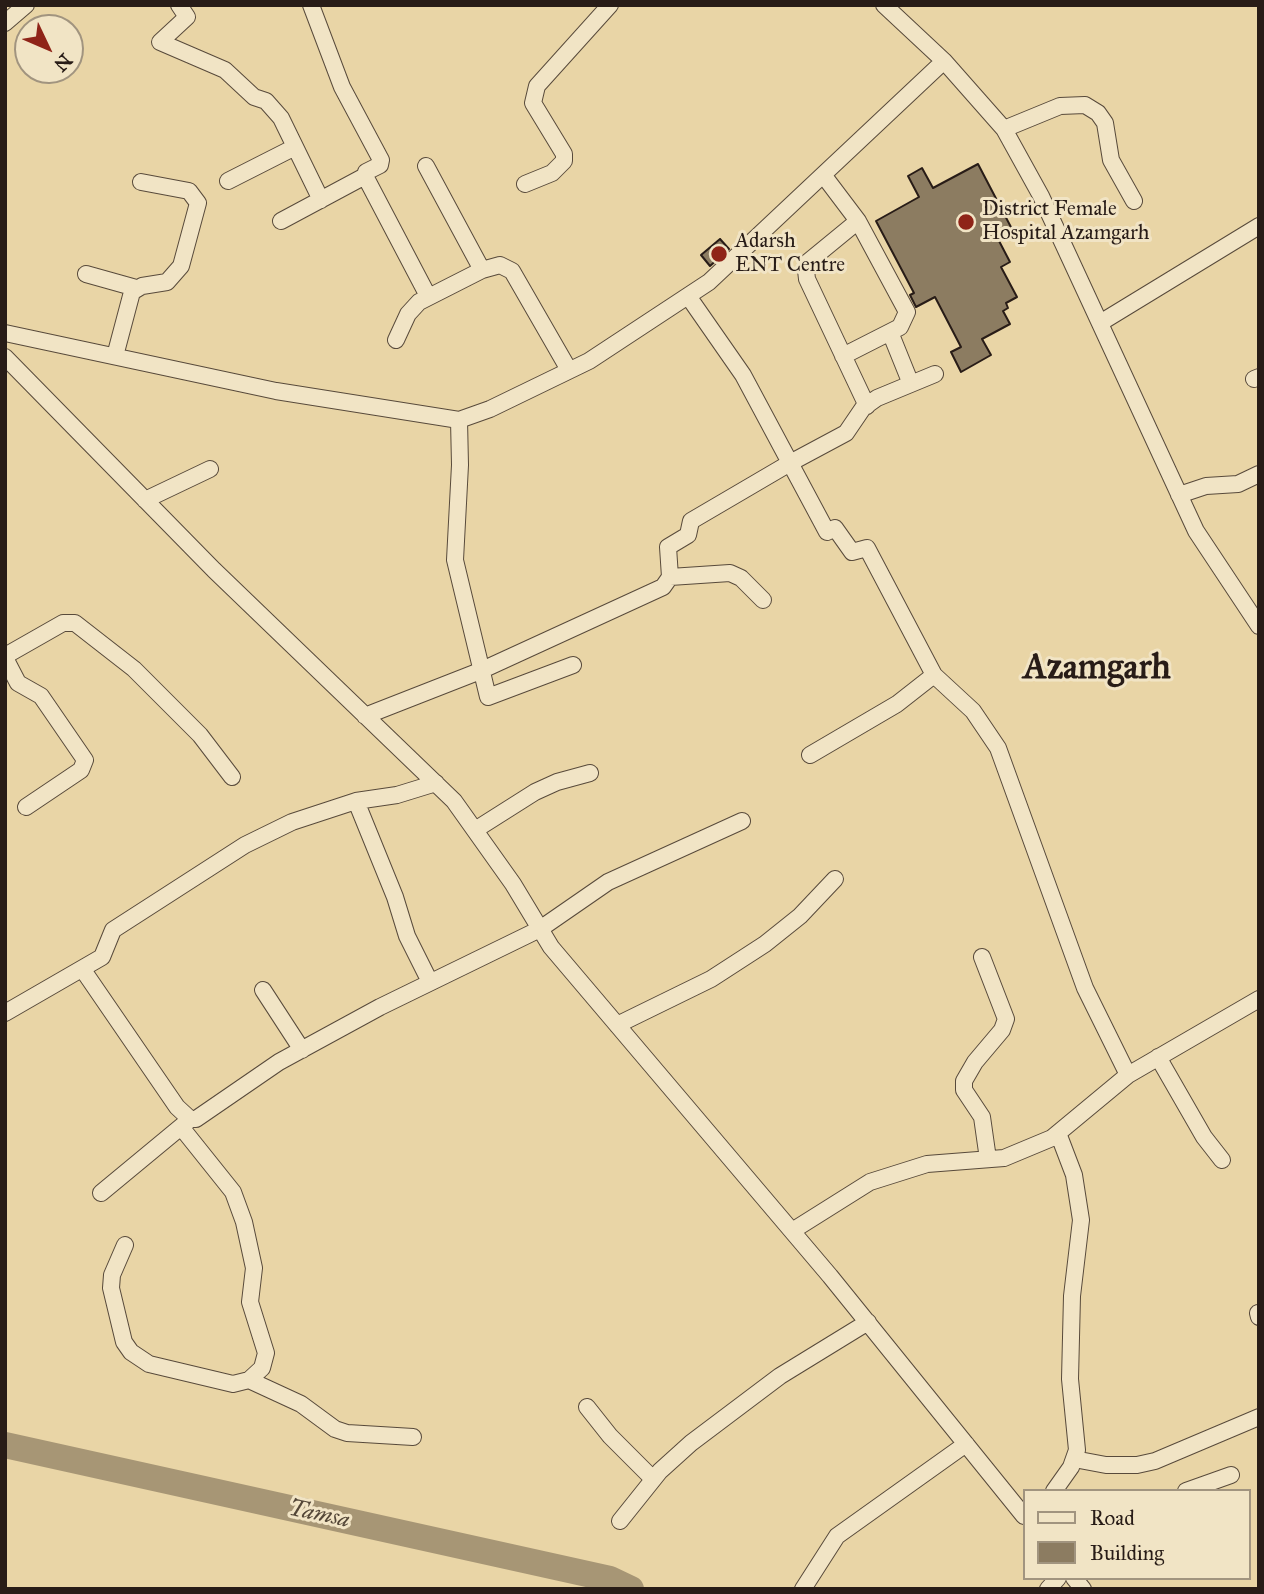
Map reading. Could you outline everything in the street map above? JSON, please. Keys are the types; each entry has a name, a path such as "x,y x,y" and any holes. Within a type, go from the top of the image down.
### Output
{"street":[{"path":"5,23 26,5"},
{"path":"178,5 187,17 160,42 225,70 254,97 266,100 281,118 321,200"},
{"path":"281,221 365,176 366,172 380,165 381,160 342,87 311,5"},
{"path":"525,184 552,173 564,161 564,155 533,103 537,86 610,5"},
{"path":"884,5 944,61 1004,129 1041,196 1196,531 1259,626"},
{"path":"5,333 276,391 459,420 569,370 709,282 944,61"},
{"path":"1004,129 1060,106 1086,105 1098,113 1105,123 1111,160 1134,201"},
{"path":"228,181 295,147"},
{"path":"426,166 482,270"},
{"path":"365,176 428,296"},
{"path":"824,176 858,221 906,312 904,323 843,356"},
{"path":"86,274 136,288 167,282 178,272 198,203 189,191 141,182"},
{"path":"858,221 808,262 806,270 867,406"},
{"path":"1100,323 1259,226"},
{"path":"396,340 408,314 428,296 482,270 500,265 512,271 569,370"},
{"path":"115,356 128,298 136,288"},
{"path":"688,296 743,375 827,532 835,528 852,552 867,548 934,675 973,711 998,748 1085,988 1128,1075"},
{"path":"890,332 911,384"},
{"path":"8,364 454,801 551,947 868,1322 1023,1515"},
{"path":"365,716 480,671 663,587 670,578 668,547 688,535 691,522 846,433 867,406 935,374"},
{"path":"459,420 460,464 454,548 488,697 573,665"},
{"path":"145,500 210,470"},
{"path":"1179,495 1206,486 1238,485 1259,474"},
{"path":"670,578 730,573 741,578 763,600"},
{"path":"26,807 81,770 85,760 41,696 18,683 5,657 63,623 75,622 152,688 200,735 232,777"},
{"path":"810,755 897,704 934,675"},
{"path":"475,830 535,792 557,782 590,773"},
{"path":"5,1013 83,970 105,954 113,930 246,845 292,822 356,800 397,795 436,783"},
{"path":"356,800 395,897 407,936 430,982"},
{"path":"101,1193 186,1123 203,1116 249,1082 302,1050 430,982 540,929 608,883 742,821"},
{"path":"617,1025 711,979 765,944 800,916 835,879"},
{"path":"982,957 1006,1019 1002,1030 975,1062 964,1082 964,1090 982,1117 988,1159"},
{"path":"83,970 233,1192 250,1239 254,1268 250,1302 266,1358 262,1367 249,1380 233,1384 149,1364 127,1348 111,1282 125,1245"},
{"path":"263,990 302,1050"},
{"path":"792,1231 870,1182 927,1164 1004,1158 1058,1133 1128,1075 1259,999"},
{"path":"1158,1058 1204,1137 1222,1160"},
{"path":"1057,1489 1077,1450 1070,1379 1072,1296 1081,1220 1074,1175 1058,1133"},
{"path":"620,1521 653,1479 691,1443 744,1401 868,1322"},
{"path":"249,1380 302,1404 334,1429 347,1433 413,1437"},
{"path":"587,1407 610,1436 653,1479"},
{"path":"1074,1459 1106,1465 1137,1465 1167,1456 1259,1416"},
{"path":"803,1589 837,1536 966,1444"},
{"path":"1192,1489 1231,1475"}],"building":[{"path":"978,164 1013,231 998,239 1010,262 1001,267 1017,297 1006,303 1008,308 1003,311 1010,324 982,339 991,355 961,372 951,352 961,347 935,297 916,307 910,295 914,293 876,221 919,197 908,176 922,168 933,188"},
{"path":"720,239 729,249 710,266 701,255"}],"waterway":[{"name":"Tamsa","path":"5,1445 610,1579 631,1589"}],"place":[{"name":"District Female Hospital Azamgarh","path":"966,222"},
{"name":"Adarsh ENT Centre","path":"719,254"}],"district":[{"name":"Azamgarh","path":"1097,669"}]}
